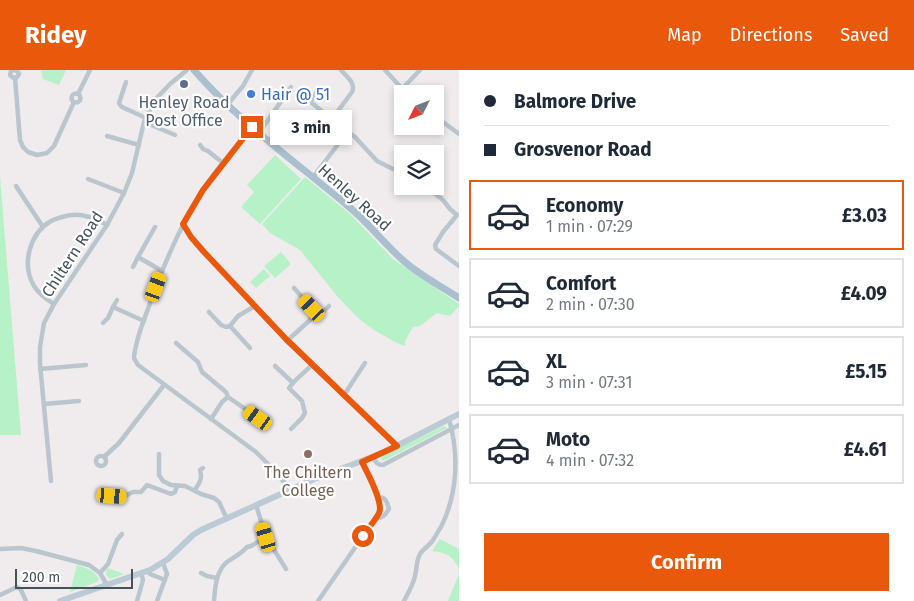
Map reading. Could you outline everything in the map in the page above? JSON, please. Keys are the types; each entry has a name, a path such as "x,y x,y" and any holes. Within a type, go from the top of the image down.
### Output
{"main road":[{"name":"Henley Road","path":"194,70 227,105 351,208 404,261 417,272 459,296"},
{"path":"60,601 144,572 163,563 193,535 312,480 373,458 459,414"}],"street":[{"path":"14,70 18,72 18,76 15,78 20,140 28,152 37,155 47,153 54,146 74,102 72,96 78,94 90,70"},
{"name":"Chiltern Road","path":"51,481 47,471 44,404 40,369 40,347 44,323 54,304 107,225 124,194 132,173 145,120 154,101 187,70"},
{"path":"227,105 252,70"},
{"path":"332,119 354,87 341,70"},
{"path":"385,70 398,85"},
{"path":"406,85 420,70"},
{"path":"126,82 120,105 175,135"},
{"path":"259,133 291,87"},
{"path":"319,88 311,101 346,130 346,134"},
{"path":"444,123 459,134"},
{"path":"252,127 203,190 173,243 144,321 134,358 138,365 256,452 290,490"},
{"path":"346,134 351,134 360,141 371,155 389,169"},
{"path":"313,177 346,134"},
{"path":"107,136 139,145"},
{"path":"200,145 223,163"},
{"path":"88,179 124,194"},
{"path":"16,186 43,227"},
{"path":"433,195 458,215 443,232 435,245 436,249 459,266"},
{"path":"54,304 40,294 29,272 29,250 34,238 52,220 69,215 84,215 97,219 107,225"},
{"path":"183,224 204,252 287,341 397,446"},
{"path":"133,267 155,227"},
{"path":"138,257 162,271"},
{"path":"287,341 310,320 314,311 294,288"},
{"path":"103,323 108,318 117,300"},
{"path":"209,312 221,325 226,327 230,326 238,316 255,306"},
{"path":"313,315 320,315 329,306"},
{"path":"113,308 144,321"},
{"path":"230,326 250,348"},
{"path":"176,343 198,362 202,372 226,392 228,397 242,409 258,418"},
{"path":"344,395 365,363"},
{"path":"40,369 86,365"},
{"path":"291,430 305,412 302,401 289,388 312,365"},
{"path":"275,366 293,383"},
{"path":"104,457 118,443 164,384"},
{"path":"211,419 222,402 228,397"},
{"path":"44,404 79,401"},
{"path":"404,601 415,578 417,562 421,552 433,541 437,534 445,518 458,479 455,438 449,419"},
{"path":"373,458 376,464 383,465 459,425"},
{"path":"159,454 159,475 163,481 171,485 185,486 214,498 219,502 227,519"},
{"path":"318,601 379,513 378,497 362,462"},
{"path":"195,490 201,480 200,470 203,468"},
{"path":"112,496 124,496 134,492 141,492 147,485 171,494 175,492 177,486"},
{"path":"374,519 386,515 389,510 385,499 378,497"},
{"path":"256,505 266,537 286,569"},
{"path":"100,573 108,564 117,540 122,534"},
{"path":"214,601 215,587 220,570 247,547 266,537"},
{"path":"0,548 21,548 44,552 89,565 100,573 106,585"},
{"path":"157,601 165,580 166,570 163,563"},
{"path":"137,601 144,572 165,580"},
{"path":"201,573 218,578"},
{"path":"0,595 17,587 20,588 26,601"}],"green space":[{"path":"41,70 66,70 59,85 43,79"},
{"path":"275,155 301,179 260,224 241,207 254,192 247,185"},
{"path":"0,176 21,435 0,435"},
{"path":"305,177 349,213 393,259 459,304 459,306 450,316 437,313 420,326 413,327 405,341 405,346 374,330 358,318 337,296 300,250 270,233 262,224"},
{"path":"281,252 291,264 275,278 264,266"},
{"path":"264,269 270,276 256,288 250,282"},
{"path":"444,426 447,428 383,461 380,457"},
{"path":"440,539 459,549 459,569 448,556 432,551"},
{"path":"77,565 92,571 99,579 97,582 70,592"},
{"path":"108,568 124,574 110,579 106,575"},
{"path":"459,574 459,601 448,601"}],"place":[{"name":"Henley Road Post Office","path":"184,84"},
{"name":"Hair @ 51","path":"251,94"},
{"name":"The Chiltern College","path":"308,454"}],"route":[{"path":"252,127 203,190 183,224 204,252 286,339 397,446 362,462 380,504 379,513 363,536"}]}
